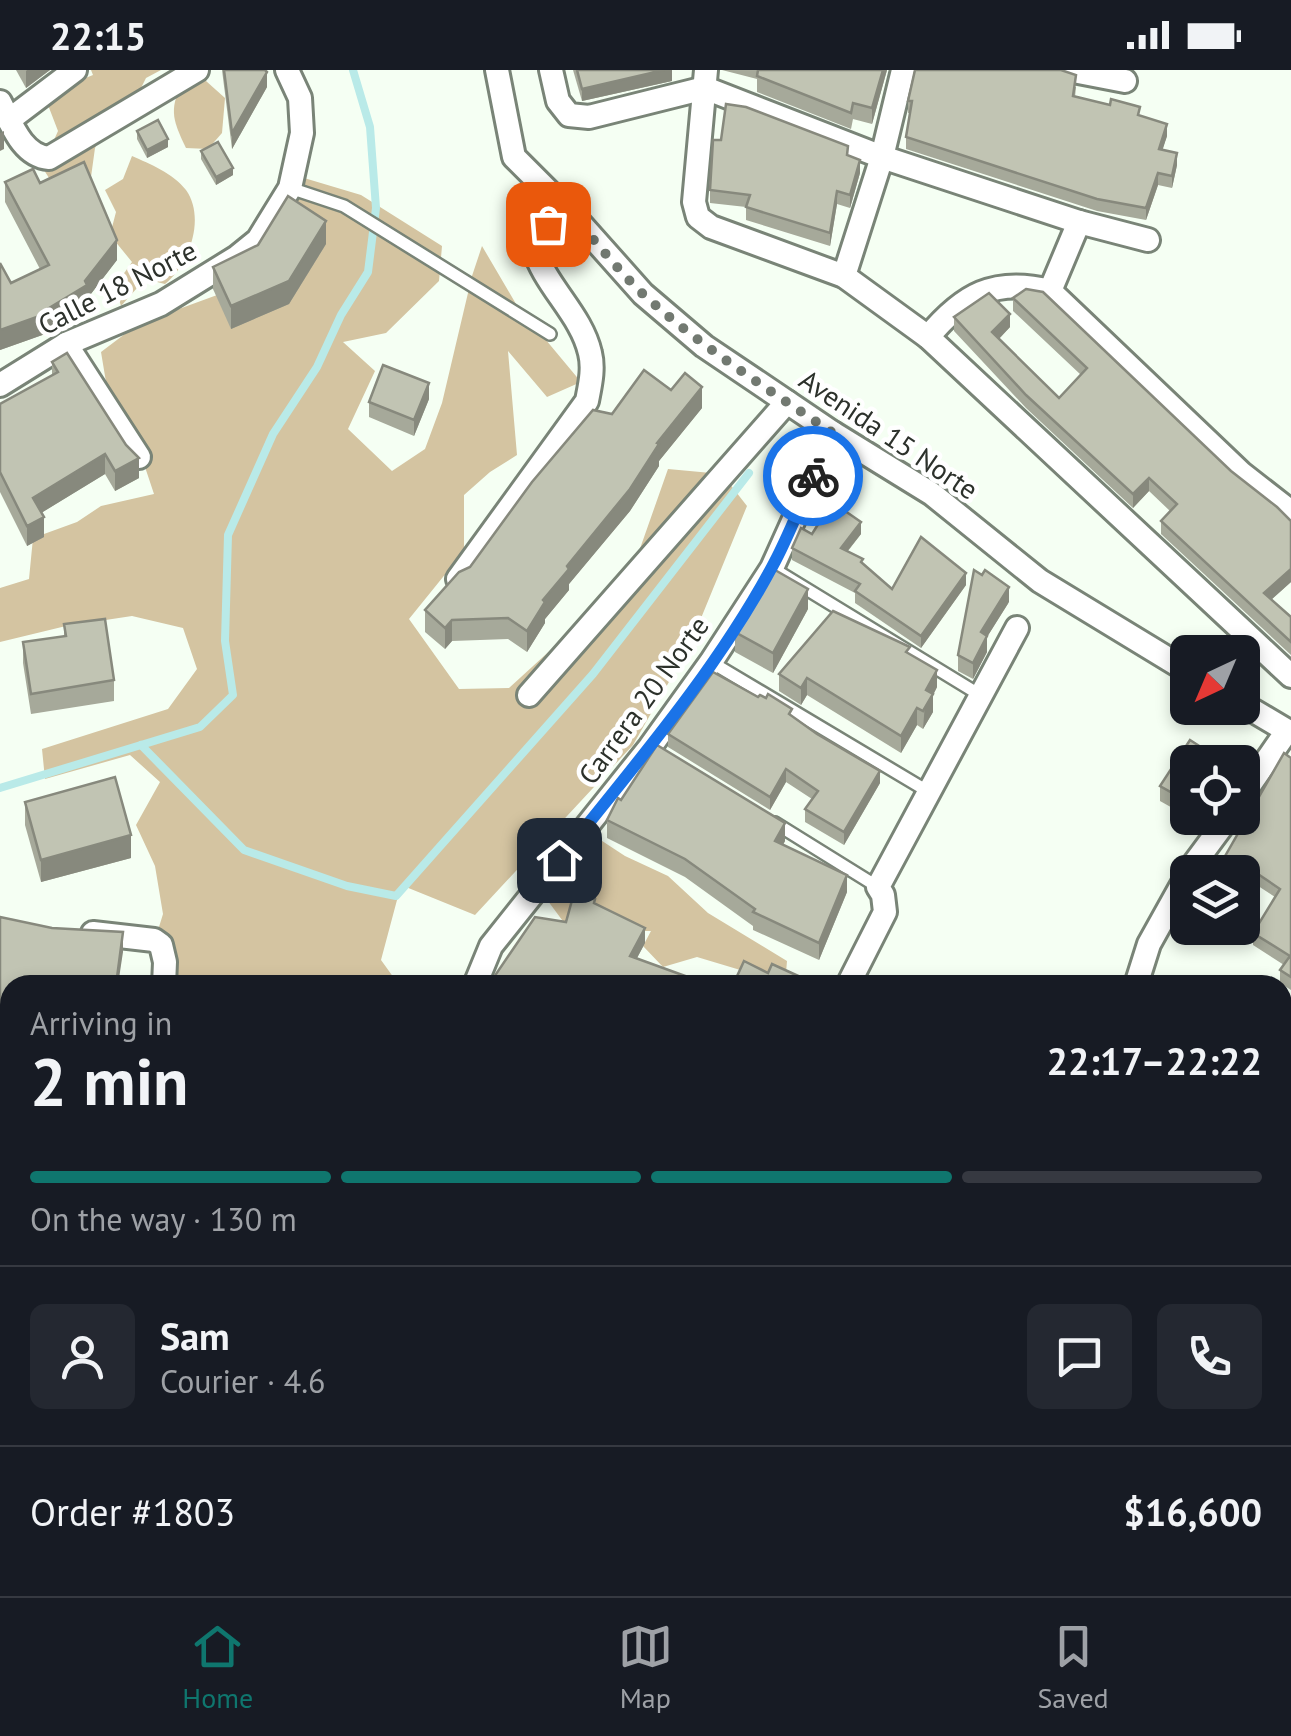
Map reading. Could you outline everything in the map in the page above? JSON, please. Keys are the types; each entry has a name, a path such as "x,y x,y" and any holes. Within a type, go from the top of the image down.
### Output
{"street":[{"path":"75,70 4,111 35,156 48,158 198,70"},
{"name":"Calle 18 Norte","path":"0,385 66,344 160,304 238,257 258,240 290,188 304,118 287,70"},
{"name":"Avenida 15 Norte","path":"497,70 514,157 643,294 704,346 932,494 1040,581 1170,660"},
{"path":"551,70 558,101 570,115 589,117 706,79 882,157 1079,222 1148,240"},
{"path":"844,276 882,157 903,70"},
{"path":"1068,70 1125,81"},
{"path":"706,79 694,202 698,217 712,227 844,276 928,337 1291,676"},
{"path":"458,579 587,401 592,373 583,332 557,295 536,257 534,245 534,238 548,224 578,222"},
{"path":"1050,291 1079,222"},
{"path":"928,337 950,310 986,291 1023,284 1050,291 1251,482 1291,512"},
{"path":"66,344 139,457"},
{"path":"529,695 787,402"},
{"name":"Carrera 20 Norte","path":"479,975 491,946 657,751 772,568 833,433"},
{"path":"853,975 885,912 878,887 1017,628"},
{"path":"1260,715 1289,732 1260,771"},
{"path":"1139,975 1170,907"},
{"path":"72,932 154,940 164,950 164,975"}],"lane":[{"path":"290,188 344,206 550,334"},
{"path":"772,568 980,694"},
{"path":"711,662 930,792"},
{"path":"760,814 878,887"}],"shaded area":[{"path":"91,70 161,70 146,78 129,112 106,125 95,148 91,177 58,192 42,167 58,131 48,105 58,89 93,75"},
{"path":"206,81 225,98 222,133 208,149 186,148 176,124 175,101 182,84"},
{"path":"132,156 181,184 195,214 192,240 174,276 165,284 145,279 121,306 115,286 132,262 110,235 116,212 105,190 123,179"},
{"path":"284,172 361,195 442,246 439,281 386,333 343,342 375,371 348,429 392,471 425,449 442,403 482,246 516,304 581,382 547,397 508,351 517,455 464,495 464,551 409,619 459,689 509,688 579,624 636,560 668,469 722,474 747,506 690,645 633,745 475,915 401,885 381,960 392,975 157,975 151,953 163,914 155,866 136,825 160,782 130,755 45,779 42,749 168,709 197,669 183,628 132,616 0,642 0,588 29,579 33,538 77,522 101,506 154,494 136,440 107,388 101,352 138,324 269,276"},
{"path":"593,835 625,856 668,876 708,913 787,961 786,973 757,975 697,957 663,967 643,946 651,931 631,930 607,920 593,895 575,892 565,924 545,897 546,887 568,871 577,843"}],"building":[{"path":"224,70 267,72 232,133"},
{"path":"577,70 664,70 582,89"},
{"path":"758,70 883,70 872,108 853,103 851,113 757,76"},
{"path":"915,70 1061,70 1076,75 1073,96 1110,105 1111,99 1140,107 1138,115 1167,124 1159,149 1177,153 1172,176 1158,173 1146,208 1097,199 906,137"},
{"path":"726,104 746,107 848,146 847,155 860,160 850,195 837,191 830,233 746,207 750,195 710,190 713,140 721,140"},
{"path":"158,120 168,139 147,150 137,131"},
{"path":"218,142 233,168 216,177 201,151"},
{"path":"84,162 117,240 85,281 87,285 46,310 48,313 0,330 0,263 11,283 49,265 5,182 33,169 40,183"},
{"path":"288,196 326,221 289,281 231,306 213,267 258,245"},
{"path":"1026,289 1043,292 1231,471 1291,521 1291,569 1264,593 1291,617 1291,642 1161,521 1177,504 1149,478 1133,494 1026,395 954,317 989,293 1010,314 992,332 1059,398 1087,368 1013,298"},
{"path":"67,353 126,445 139,458 115,471 105,454 33,498 44,517 27,526 0,472 0,404 58,372 52,362"},
{"path":"383,365 429,383 414,420 369,402"},
{"path":"644,370 671,390 685,373 702,387 657,443 630,489 567,566 569,569 543,600 527,631 508,618 452,620 445,628 425,610 459,572 470,567 532,482 593,410 612,414"},
{"path":"832,502 861,522 841,548 863,559 861,562 892,589 921,537 966,573 921,636 855,591 860,584 792,548 801,528 812,534"},
{"path":"775,570 808,589 773,653 735,632"},
{"path":"974,570 982,575 985,570 1009,587 981,632 987,636 973,663 958,655"},
{"path":"833,611 910,647 906,652 937,670 926,690 933,694 923,711 917,708 901,736 807,678 801,688 779,674"},
{"path":"105,619 114,680 31,694 23,642 66,636 64,624"},
{"path":"713,672 758,697 766,698 768,694 792,709 789,714 817,734 880,771 844,832 805,809 818,791 786,769 770,797 668,734"},
{"path":"657,745 785,823 775,841 847,875 819,943 753,912 755,909 685,859 607,820 618,798 621,800"},
{"path":"1284,753 1291,758 1291,975 1280,970 1290,956 1260,937 1260,922 1280,889 1260,875 1260,855 1226,855 1237,835 1260,835 1260,795"},
{"path":"1170,771 1170,792 1160,786"},
{"path":"115,777 131,835 41,860 25,802"},
{"path":"574,893 595,899 594,903 645,928 630,956 682,975 495,975 535,917 566,922"},
{"path":"0,917 52,928 123,932 117,975 0,975"},
{"path":"744,961 768,973 772,964 796,975 738,975"}],"waterway":[{"path":"0,788 200,727 233,695 225,641 228,535 273,434 317,367 341,315 368,272 376,208 370,127 353,70"},
{"path":"141,745 244,850 347,886 396,896 593,674 749,473"}],"way so far":[{"path":"548,224 578,222 643,294 704,346 833,433 813,476"}],"route":[{"path":"559,860 711,662 772,568 813,476"}]}
